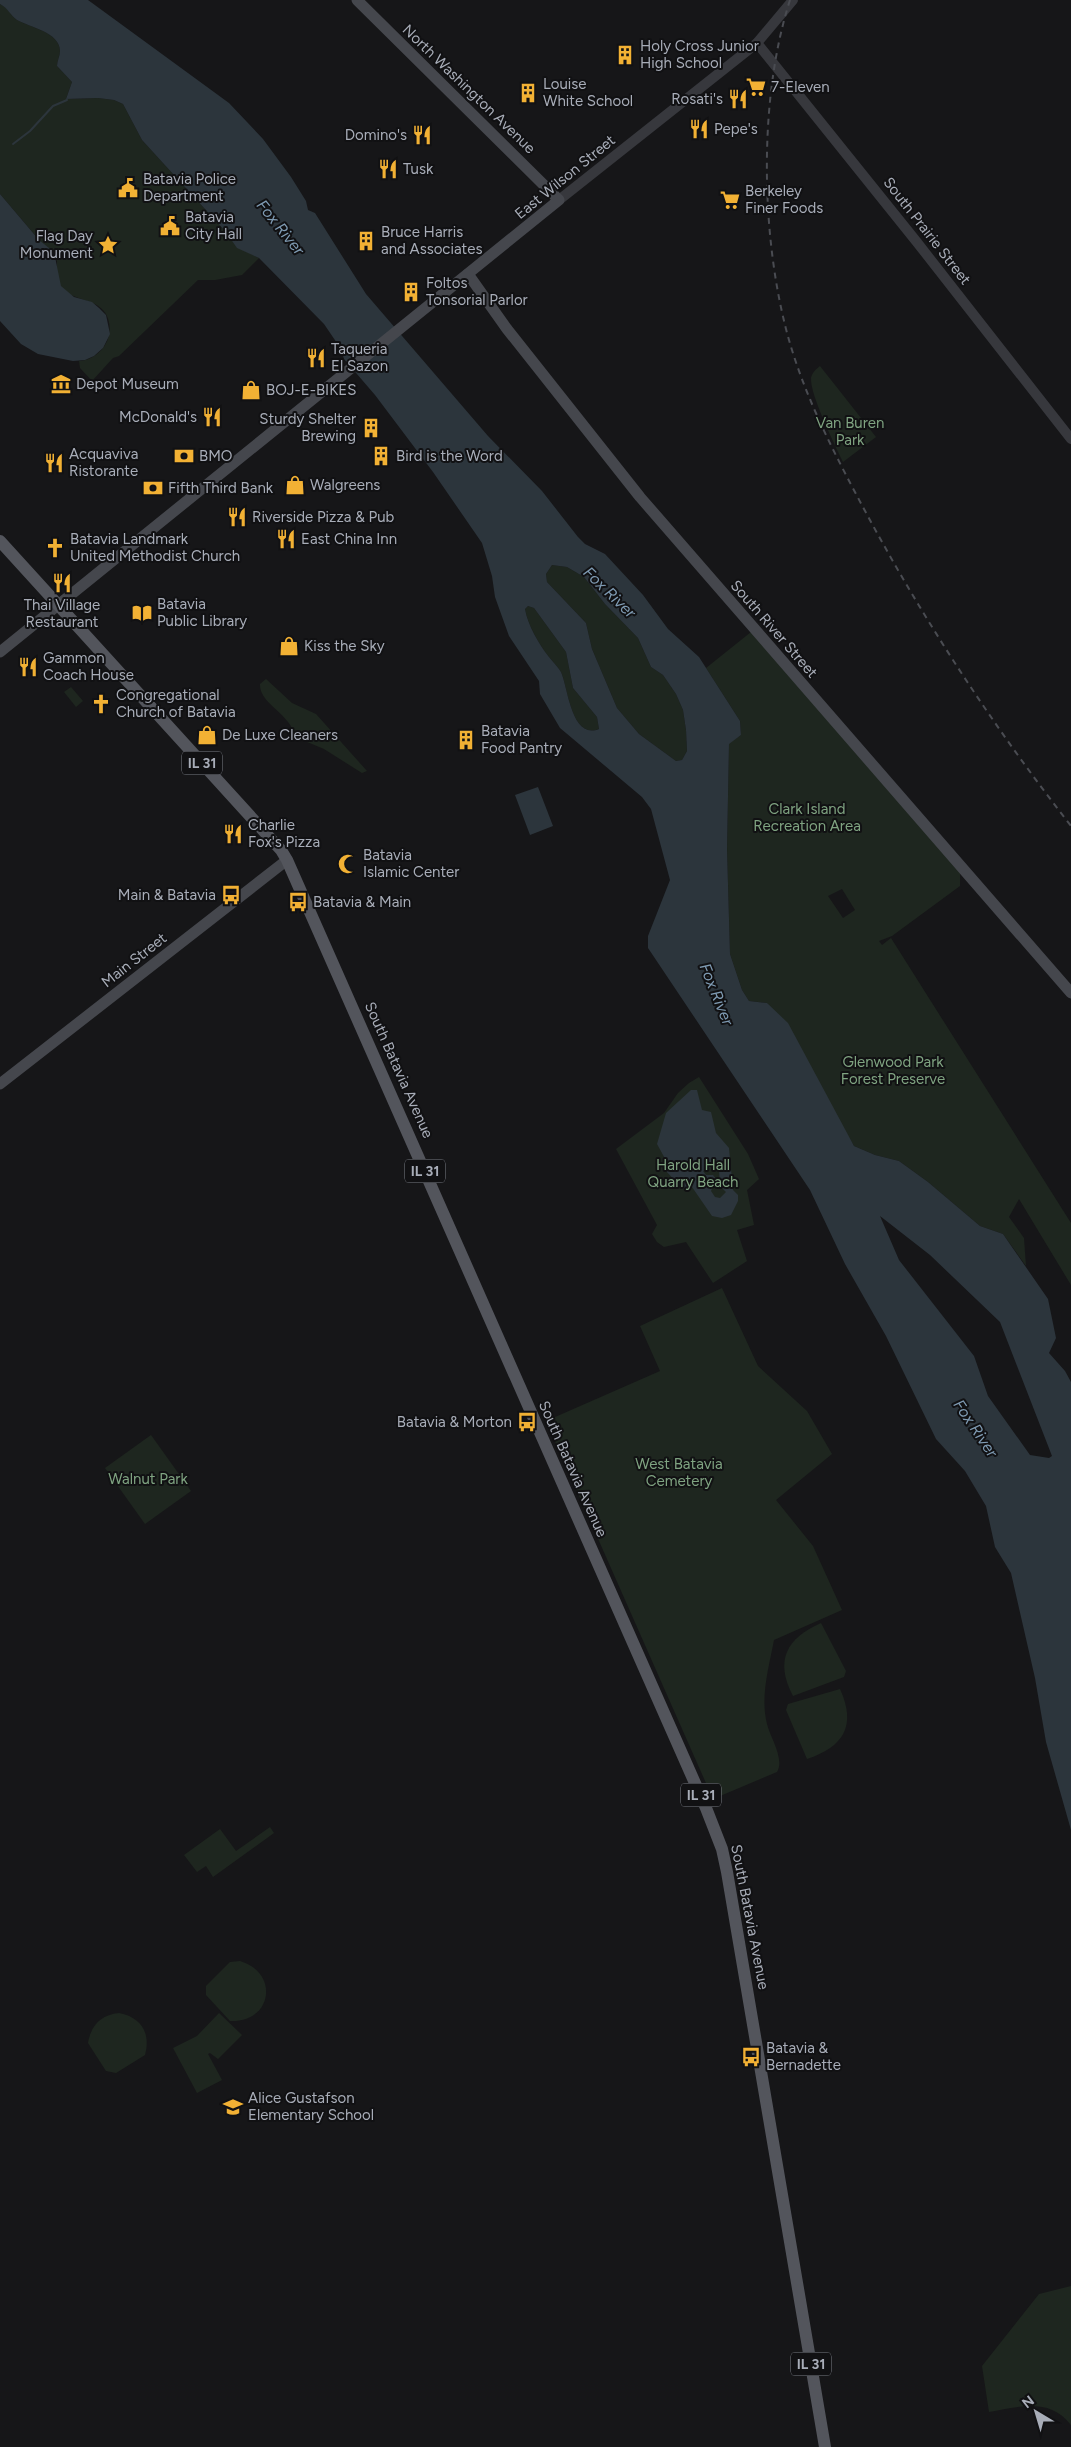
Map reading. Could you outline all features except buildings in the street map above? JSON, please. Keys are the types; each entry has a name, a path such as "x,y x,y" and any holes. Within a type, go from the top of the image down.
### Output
{"main road":[{"name":"North Washington Avenue","path":"357,0 559,200"},
{"name":"East Wilson Street","path":"0,652 559,200"},
{"name":"South River Street","path":"468,274 507,329 640,497 1071,993"},
{"name":"IL 31","path":"0,541 59,605"},
{"name":"South Batavia Avenue","path":"59,605 281,850 287,860 715,1829 730,1888 825,2447"},
{"name":"Main Street","path":"0,1084 287,860"}],"street":[{"name":"East Wilson Street","path":"559,200 757,43 793,0"},
{"name":"South Prairie Street","path":"757,43 922,248 1071,439"}],"green space":[{"path":"0,4 17,20 50,35 59,44 60,51 57,66 72,82 66,99 98,98 114,100 123,104 142,140 225,231 237,247 259,258 242,275 215,280 198,280 119,356 113,358 92,381 80,368 79,361 94,356 105,346 110,332 107,316 98,306 73,296 62,288 58,278 57,261 0,194"},
{"name":"Van Buren Park","path":"820,366 876,437 843,462 814,396 811,378 814,371"},
{"path":"552,565 567,567 584,577 605,604 638,638 651,667 663,675 676,694 683,710 686,730 687,751 682,760 676,761 639,734 617,708 592,649 586,623 547,582 546,574"},
{"path":"528,606 534,608 566,652 573,688 597,717 599,729 590,730 582,727 577,720 572,710 561,672 541,646 531,628 525,609"},
{"path":"751,632 960,872 960,886 892,936 879,941 882,945 891,938 1071,1223 1071,1285 1019,1199 1009,1217 1024,1238 1026,1266 1003,1234 980,1226 928,1182 899,1161 875,1155 854,1146 767,1003 749,1001 742,990 730,954 727,849 729,743 741,735 740,721 706,668","holes":["842,889 855,910 843,918 828,896"]},
{"path":"266,679 292,703 316,714 367,771 362,773 324,749 295,737 293,729 288,722 261,691 260,684"},
{"path":"71,687 83,701 76,707 64,692"},
{"name":"Harold Hall Quarry Beach","path":"699,1077 748,1154 759,1179 747,1190 754,1225 737,1230 747,1261 713,1283 686,1242 664,1247 657,1242 652,1234 657,1225 616,1149 664,1113 678,1093"},
{"name":"West Batavia Cemetery","path":"722,1288 758,1366 807,1411 832,1454 776,1500 813,1546 842,1610 774,1640 764,1703 767,1724 778,1755 779,1767 777,1772 713,1799 546,1421 660,1371 640,1326"},
{"name":"Walnut Park","path":"151,1435 191,1491 145,1524 105,1468"},
{"path":"821,1623 846,1671 844,1677 793,1696 787,1683 785,1672 787,1652 792,1643 800,1636"},
{"path":"840,1689 847,1714 847,1724 843,1733 830,1748 807,1759 786,1710 788,1704"},
{"path":"270,1827 274,1833 213,1877 206,1866 197,1872 184,1855 220,1829 236,1851"},
{"path":"240,1961 253,1967 261,1976 266,1996 262,2006 255,2014 244,2019 230,2021 206,1995 206,1986 230,1962"},
{"path":"119,2013 127,2015 138,2022 145,2033 147,2047 145,2055 116,2073 106,2071 88,2043 94,2026 98,2022 107,2016"},
{"path":"219,2013 242,2035 218,2059 210,2053 208,2054 222,2080 197,2093 173,2048 197,2036"},
{"path":"1071,2286 1071,2425 1053,2410 1043,2407 1022,2407 989,2412 982,2366 1039,2294"}],"water":[{"name":"Fox River","path":"0,0 88,0 229,103 263,139 291,177 306,201 308,210 315,213 366,294 488,436 542,491 578,537 585,544 605,554 643,595 668,629 699,657 740,721 741,735 729,744 727,849 730,954 742,990 749,1001 767,1003 788,1023 854,1146 875,1155 899,1161 928,1182 980,1226 1003,1234 1048,1299 1056,1338 1049,1353 1065,1371 1071,1382 1071,1830 1046,1742 1035,1678 1011,1573 995,1547 986,1506 965,1471 936,1439 886,1336 845,1264 810,1190 648,948 648,936 670,880 651,809 642,797 560,728 540,694 539,681 509,636 495,597 492,576 482,543 433,472 375,395 344,359 341,349 324,324 259,258 237,248 225,231 142,140 123,104 114,100 98,98 66,99 72,82 57,66 60,51 59,44 43,31 17,20 0,4","holes":["552,565 567,567 584,577 605,604 638,638 651,667 663,675 676,694 683,710 686,730 687,751 682,760 676,761 639,734 617,708 592,649 586,623 547,582 546,574","528,606 534,608 566,652 573,688 597,717 599,729 590,730 582,727 577,720 572,710 561,672 538,641 531,628 525,609","880,1216 930,1255 1000,1322 1052,1456 1049,1458 1030,1455 988,1396 974,1356 899,1260"]},
{"path":"0,194 39,240 54,252 61,286 74,297 92,302 106,315 110,334 103,348 94,356 85,360 73,361 38,354 21,344 0,321"},
{"path":"538,787 553,826 530,835 515,795"},
{"path":"691,1090 697,1090 702,1110 711,1112 716,1133 729,1148 733,1190 738,1195 738,1201 731,1215 722,1218 712,1216 692,1187 683,1189 665,1170 668,1164 657,1144 666,1113","holes":["721,1162 724,1167 719,1170 720,1186 726,1192 720,1198 715,1197 711,1191 716,1179 713,1175 706,1175 703,1171"]}],"waterway":[{"path":"13,144 30,131 53,106 67,100"}],"railway":[{"path":"790,0 780,38 768,119 768,205 771,247 777,287 785,325 800,373 819,420 841,465 911,592 987,711 1071,826"}],"place":[{"name":"Holy Cross Junior High School","path":"625,55"},
{"name":"7-Eleven","path":"756,87"},
{"name":"Louise White School","path":"528,93"},
{"name":"Rosati's","path":"738,99"},
{"name":"Pepe's","path":"699,129"},
{"name":"Domino's","path":"422,135"},
{"name":"Tusk","path":"388,169"},
{"name":"Batavia Police Department","path":"128,188"},
{"name":"Berkeley Finer Foods","path":"730,200"},
{"name":"Batavia City Hall","path":"170,226"},
{"name":"Bruce Harris and Associates","path":"366,241"},
{"name":"Flag Day Monument","path":"108,245"},
{"name":"Foltos Tonsorial Parlor","path":"411,292"},
{"name":"Taqueria El Sazon","path":"316,358"},
{"name":"Depot Museum","path":"61,384"},
{"name":"BOJ-E-BIKES","path":"251,390"},
{"name":"McDonald's","path":"212,417"},
{"name":"Sturdy Shelter Brewing","path":"371,428"},
{"name":"BMO","path":"184,456"},
{"name":"Bird is the Word","path":"381,456"},
{"name":"Acquaviva Ristorante","path":"54,463"},
{"name":"Walgreens","path":"295,485"},
{"name":"Fifth Third Bank","path":"153,488"},
{"name":"Riverside Pizza & Pub","path":"237,517"},
{"name":"East China Inn","path":"286,539"},
{"name":"Batavia Landmark United Methodist Church","path":"55,548"},
{"name":"Thai Village Restaurant","path":"62,583"},
{"name":"Batavia Public Library","path":"142,613"},
{"name":"Kiss the Sky","path":"289,646"},
{"name":"Gammon Coach House","path":"28,667"},
{"name":"Congregational Church of Batavia","path":"101,704"},
{"name":"De Luxe Cleaners","path":"207,735"},
{"name":"Batavia Food Pantry","path":"466,740"},
{"name":"Charlie Fox's Pizza","path":"233,834"},
{"name":"Batavia Islamic Center","path":"348,864"},
{"name":"Main & Batavia","path":"231,895"},
{"name":"Batavia & Main","path":"298,902"},
{"name":"Batavia & Morton","path":"527,1422"},
{"name":"Batavia & Bernadette","path":"751,2057"},
{"name":"Alice Gustafson Elementary School","path":"233,2107"}],"park label":[{"name":"Clark Island Recreation Area","path":"807,818"},
{"name":"Glenwood Park Forest Preserve","path":"893,1070"}]}
